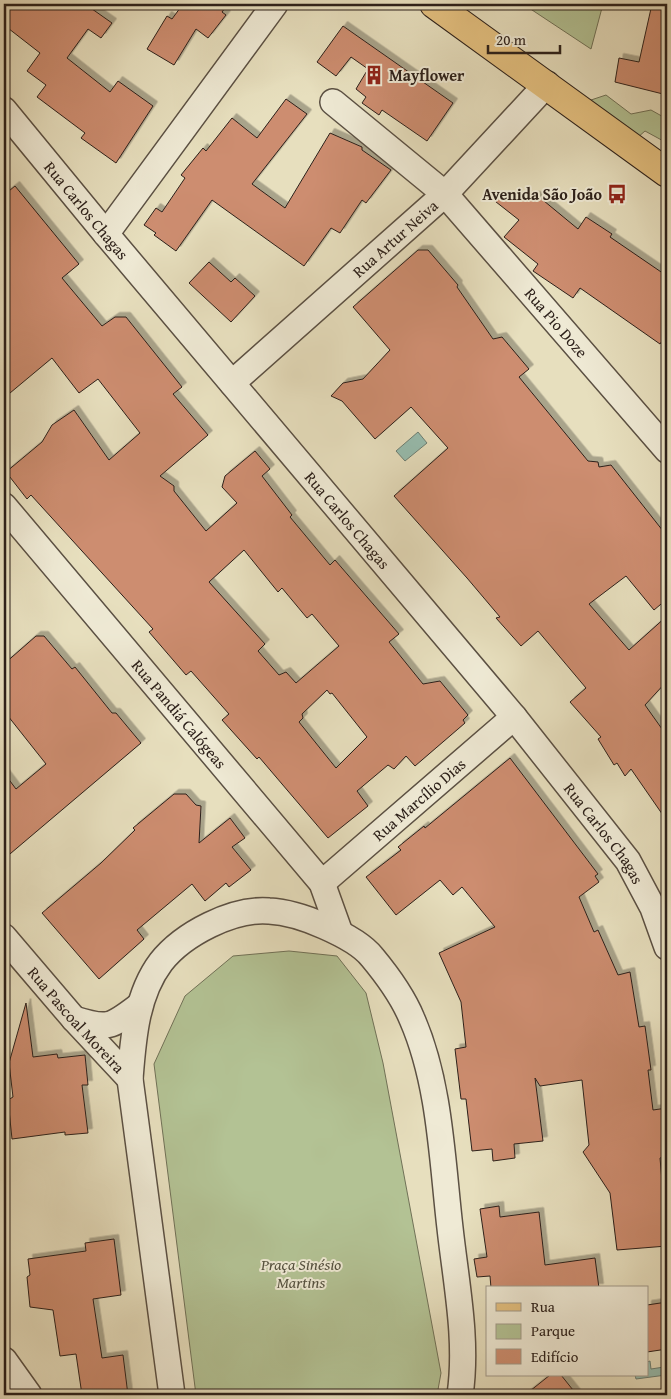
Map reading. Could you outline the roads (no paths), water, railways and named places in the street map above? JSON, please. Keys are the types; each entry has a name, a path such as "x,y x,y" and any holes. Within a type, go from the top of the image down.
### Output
{"main road":[{"path":"434,4 547,84 667,173"}],"street":[{"path":"106,234 275,4"},
{"name":"Rua Artur Neiva","path":"232,382 445,194 547,84"},
{"name":"Rua Pio Doze","path":"334,102 445,194 667,450"},
{"name":"Rua Carlos Chagas","path":"4,110 106,234 514,717 628,861 653,908 667,947"},
{"name":"Rua Pandiá Calógeas","path":"4,506 322,883 340,932"},
{"name":"Rua Marcílio Dias","path":"322,883 514,717"},
{"path":"172,1395 130,1079 132,1052 140,1004 161,962 174,948 211,924 254,911 269,911 296,914 340,932 371,955 393,986 412,1018 429,1072 462,1333 464,1366 460,1395"},
{"name":"Rua Pascoal Moreira","path":"6,944 130,1079"},
{"path":"74,1019 100,1027 109,1025 119,1021 140,1004"},
{"path":"4,1360 29,1395"}],"place":[{"name":"Mayflower","path":"374,75"},
{"name":"Avenida São João","path":"617,194"}],"park label":[{"name":"Praça Sinésio Martins","path":"301,1273"}]}
